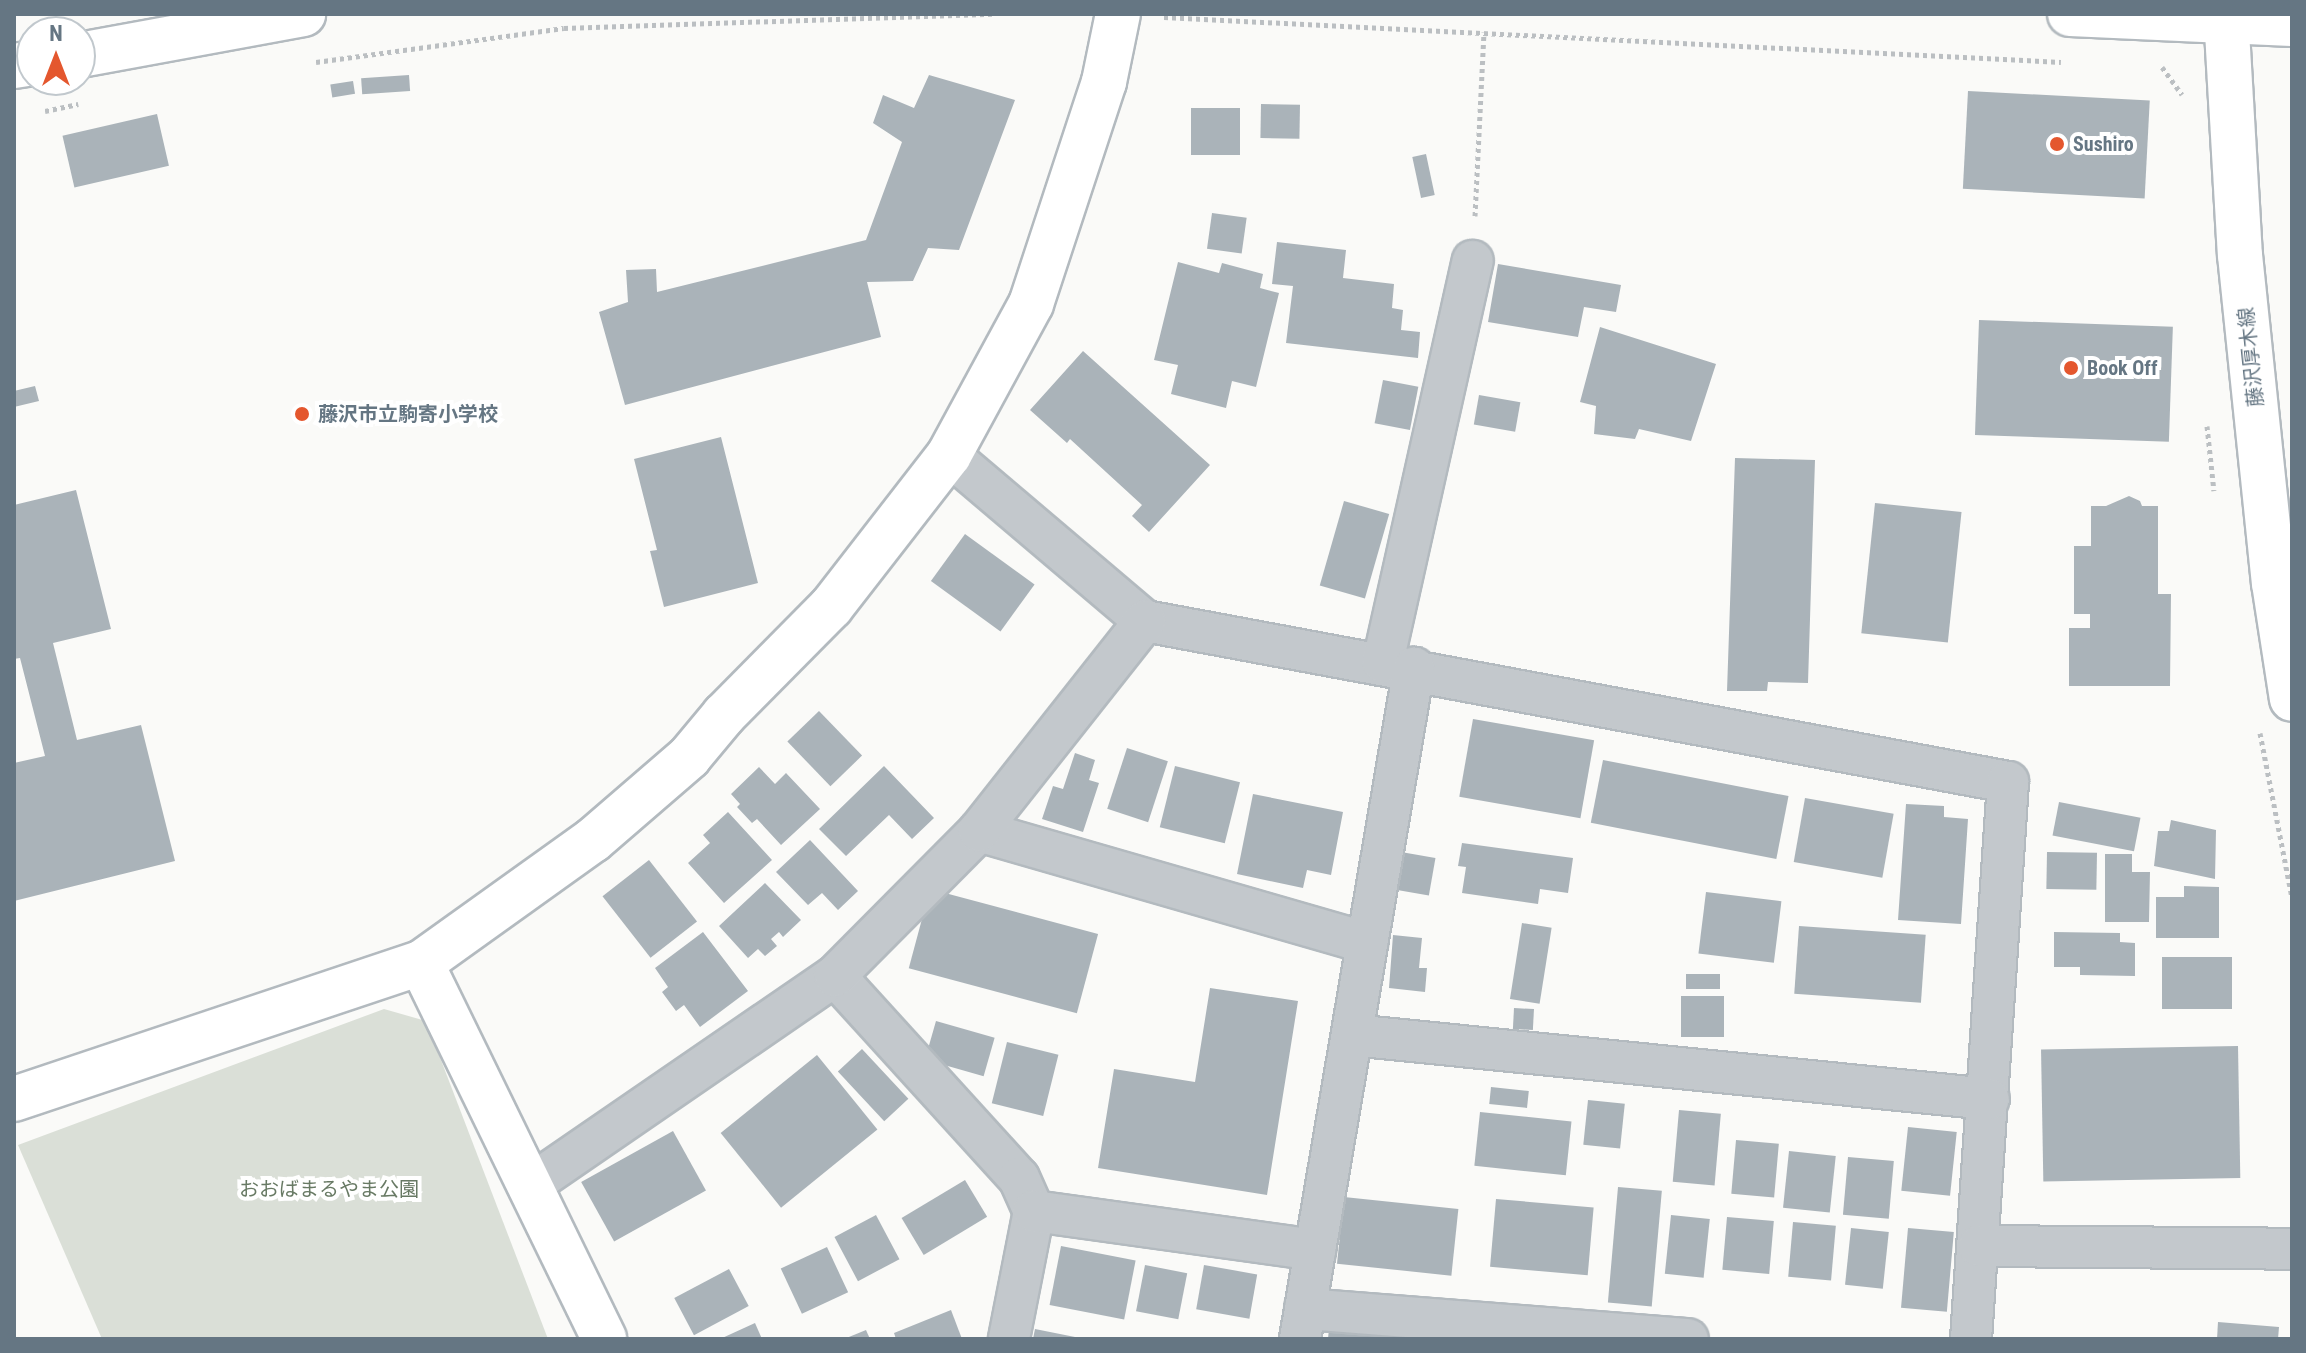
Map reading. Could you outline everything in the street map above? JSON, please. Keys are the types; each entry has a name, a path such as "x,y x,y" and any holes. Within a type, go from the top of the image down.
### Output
{"street":[{"path":"96,52 303,14"},
{"path":"2070,14 2292,24"},
{"path":"14,1099 421,963 593,840 689,757 724,715 831,607 949,455 1031,304 1104,82 1139,18"},
{"name":"藤沢厚木線","path":"2226,19 2240,255 2274,583 2292,699"},
{"path":"1473,261 1399,665 1367,943 1302,1324 1688,1339"},
{"path":"949,455 1145,621 1399,665 2008,782 1971,1339"},
{"path":"529,1186 835,976 979,831 1145,621"},
{"path":"979,831 1367,943"},
{"path":"421,963 604,1339"},
{"path":"835,976 1019,1178 1034,1211 1009,1339"},
{"path":"1352,1035 1989,1099"},
{"path":"1034,1211 1315,1250"},
{"path":"1979,1246 2292,1249"}],"path":[{"path":"564,28 993,14"},
{"path":"1139,18 1166,15 2069,62"},
{"path":"1473,261 1484,32"},
{"path":"2148,67 2163,67 2190,107"},
{"path":"2206,420 2215,497"},
{"path":"2259,728 2292,897"}],"green space":[{"name":"おおばまるやま公園","path":"384,1009 426,1021 548,1339 102,1339 18,1145"}],"building":[{"path":"409,75 410,91 362,94 361,78"},
{"path":"929,75 1015,100 959,250 928,248 913,281 867,282 881,337 625,405 599,312 628,302 626,270 656,269 657,292 866,240 902,142 873,123 883,95 914,108"},
{"path":"353,81 355,94 332,97 330,85"},
{"name":"Sushiro","path":"1968,91 2150,101 2145,198 1963,189"},
{"path":"1261,104 1300,105 1299,139 1260,138"},
{"path":"1191,108 1240,108 1240,155 1191,155"},
{"path":"157,114 169,166 74,187 62,136"},
{"path":"1426,154 1435,195 1421,198 1412,157"},
{"path":"1212,213 1247,218 1242,254 1207,249"},
{"path":"1277,242 1346,250 1343,278 1394,284 1392,308 1403,310 1401,330 1420,332 1418,358 1286,343 1293,286 1272,284"},
{"path":"1178,262 1219,273 1222,263 1263,274 1260,288 1279,293 1256,387 1232,381 1226,408 1171,394 1178,365 1154,360"},
{"path":"1498,264 1621,285 1616,312 1584,307 1578,337 1488,322"},
{"path":"1979,320 2173,327 2169,442 1975,435"},
{"path":"1600,327 1716,364 1691,441 1639,429 1635,439 1594,434 1596,406 1580,402"},
{"path":"1083,351 1210,465 1149,532 1132,516 1142,505 1070,439 1067,443 1030,410"},
{"path":"1383,380 1418,387 1410,430 1375,423"},
{"path":"35,386 39,401 14,407 14,391"},
{"path":"1479,395 1520,402 1515,432 1474,425"},
{"path":"721,437 758,583 664,607 650,551 657,550 634,459"},
{"path":"1735,458 1815,460 1808,683 1768,682 1767,691 1727,691"},
{"path":"76,490 111,629 53,643 77,740 141,725 175,861 14,901 14,763 45,756 20,658 14,659 14,505"},
{"path":"2129,496 2140,501 2142,506 2158,506 2158,594 2171,594 2170,686 2069,686 2069,628 2090,628 2090,614 2074,614 2074,546 2091,546 2091,506 2106,506"},
{"path":"1344,501 1389,514 1365,599 1320,586"},
{"path":"1875,503 1962,512 1948,642 1861,633"},
{"path":"965,534 1035,585 1000,631 931,581"},
{"path":"819,711 862,756 830,786 787,742"},
{"path":"1473,719 1594,740 1580,818 1459,797"},
{"path":"1127,748 1168,761 1148,822 1107,809"},
{"path":"1075,753 1095,760 1089,780 1099,783 1083,832 1042,819 1053,786 1063,789"},
{"path":"1603,760 1789,796 1776,859 1591,823"},
{"path":"884,766 934,818 912,839 889,815 846,856 819,829"},
{"path":"1175,766 1240,782 1225,843 1160,827"},
{"path":"759,767 775,784 786,773 820,809 781,845 757,819 752,823 737,807 740,804 731,794"},
{"path":"1253,794 1343,812 1331,875 1307,870 1303,888 1237,874"},
{"path":"1805,798 1894,814 1882,878 1794,862"},
{"path":"2059,802 2140,818 2134,851 2053,835"},
{"path":"1906,804 1944,806 1944,817 1968,819 1961,924 1898,920"},
{"path":"728,812 772,860 724,903 688,863 710,843 703,835"},
{"path":"2171,820 2216,830 2215,879 2154,866 2158,831 2169,831"},
{"path":"810,840 858,891 838,910 822,893 808,905 776,872"},
{"path":"1462,843 1573,858 1568,893 1540,889 1538,904 1462,893 1466,867 1458,866"},
{"path":"1401,852 1435,858 1429,896 1394,889"},
{"path":"2047,852 2097,853 2096,890 2046,889"},
{"path":"2105,854 2132,854 2132,872 2150,872 2149,922 2105,922"},
{"path":"649,860 697,921 651,958 603,896"},
{"path":"765,883 801,920 783,937 779,932 771,939 777,946 765,956 758,949 748,958 719,926"},
{"path":"2184,886 2219,887 2219,938 2156,938 2156,897 2184,897"},
{"path":"930,889 1098,934 1077,1013 909,968"},
{"path":"1706,892 1781,901 1774,963 1698,954"},
{"path":"1522,923 1552,928 1540,1004 1510,999"},
{"path":"1799,926 1926,935 1921,1003 1794,994"},
{"path":"703,932 748,991 700,1027 684,1005 676,1011 662,992 668,987 655,968"},
{"path":"2054,932 2120,933 2120,942 2135,943 2135,976 2080,975 2080,967 2054,967"},
{"path":"1393,935 1422,938 1419,968 1427,968 1425,992 1389,988"},
{"path":"2162,957 2232,957 2232,1009 2162,1009"},
{"path":"1686,974 1720,974 1720,989 1686,989"},
{"path":"1210,988 1298,1001 1267,1195 1098,1168 1114,1069 1195,1082"},
{"path":"1681,996 1724,996 1724,1037 1681,1037"},
{"path":"1514,1008 1534,1009 1533,1030 1513,1029"},
{"path":"936,1021 995,1038 984,1076 925,1059"},
{"path":"1007,1042 1058,1055 1043,1116 992,1103"},
{"path":"2238,1046 2240,1178 2043,1181 2041,1049"},
{"path":"862,1049 908,1099 884,1121 838,1072"},
{"path":"817,1055 877,1130 781,1208 721,1133"},
{"path":"1491,1087 1529,1091 1527,1108 1489,1104"},
{"path":"1588,1100 1625,1104 1620,1149 1583,1145"},
{"path":"1679,1110 1721,1114 1715,1185 1673,1182"},
{"path":"1480,1112 1571,1122 1566,1175 1474,1166"},
{"path":"1908,1127 1957,1132 1950,1196 1901,1191"},
{"path":"673,1131 706,1190 614,1241 581,1182"},
{"path":"1736,1140 1779,1144 1774,1198 1731,1194"},
{"path":"1789,1151 1836,1156 1830,1213 1783,1208"},
{"path":"1848,1157 1894,1161 1889,1219 1843,1215"},
{"path":"965,1180 987,1217 924,1255 902,1218"},
{"path":"1618,1187 1662,1191 1652,1306 1608,1303"},
{"path":"1344,1197 1458,1209 1451,1276 1337,1264"},
{"path":"1496,1199 1594,1208 1588,1275 1490,1267"},
{"path":"876,1215 899,1259 858,1281 835,1237"},
{"path":"1671,1215 1710,1219 1704,1278 1665,1274"},
{"path":"1727,1217 1774,1221 1769,1274 1722,1270"},
{"path":"1793,1222 1836,1226 1831,1281 1788,1277"},
{"path":"1851,1228 1889,1232 1883,1289 1845,1285"},
{"path":"1908,1228 1954,1232 1947,1312 1901,1308"},
{"path":"1061,1246 1136,1261 1124,1319 1050,1305"},
{"path":"827,1247 848,1292 802,1314 781,1269"},
{"path":"1145,1265 1187,1273 1178,1319 1136,1311"},
{"path":"1204,1265 1257,1274 1249,1319 1196,1309"},
{"path":"729,1269 749,1306 694,1335 674,1298"},
{"path":"951,1310 962,1339 896,1339 894,1333"},
{"path":"2218,1322 2279,1327 2278,1339 2217,1339"},
{"path":"755,1323 762,1339 720,1339"},
{"path":"1329,1328 1419,1337 1419,1339 1328,1339"},
{"path":"1035,1329 1080,1338 1080,1339 1033,1339"},
{"path":"866,1330 870,1339 844,1339"}],"place":[{"name":"Sushiro","path":"2057,144"},
{"name":"Book Off","path":"2071,368"},
{"name":"藤沢市立駒寄小学校","path":"302,414"}]}
